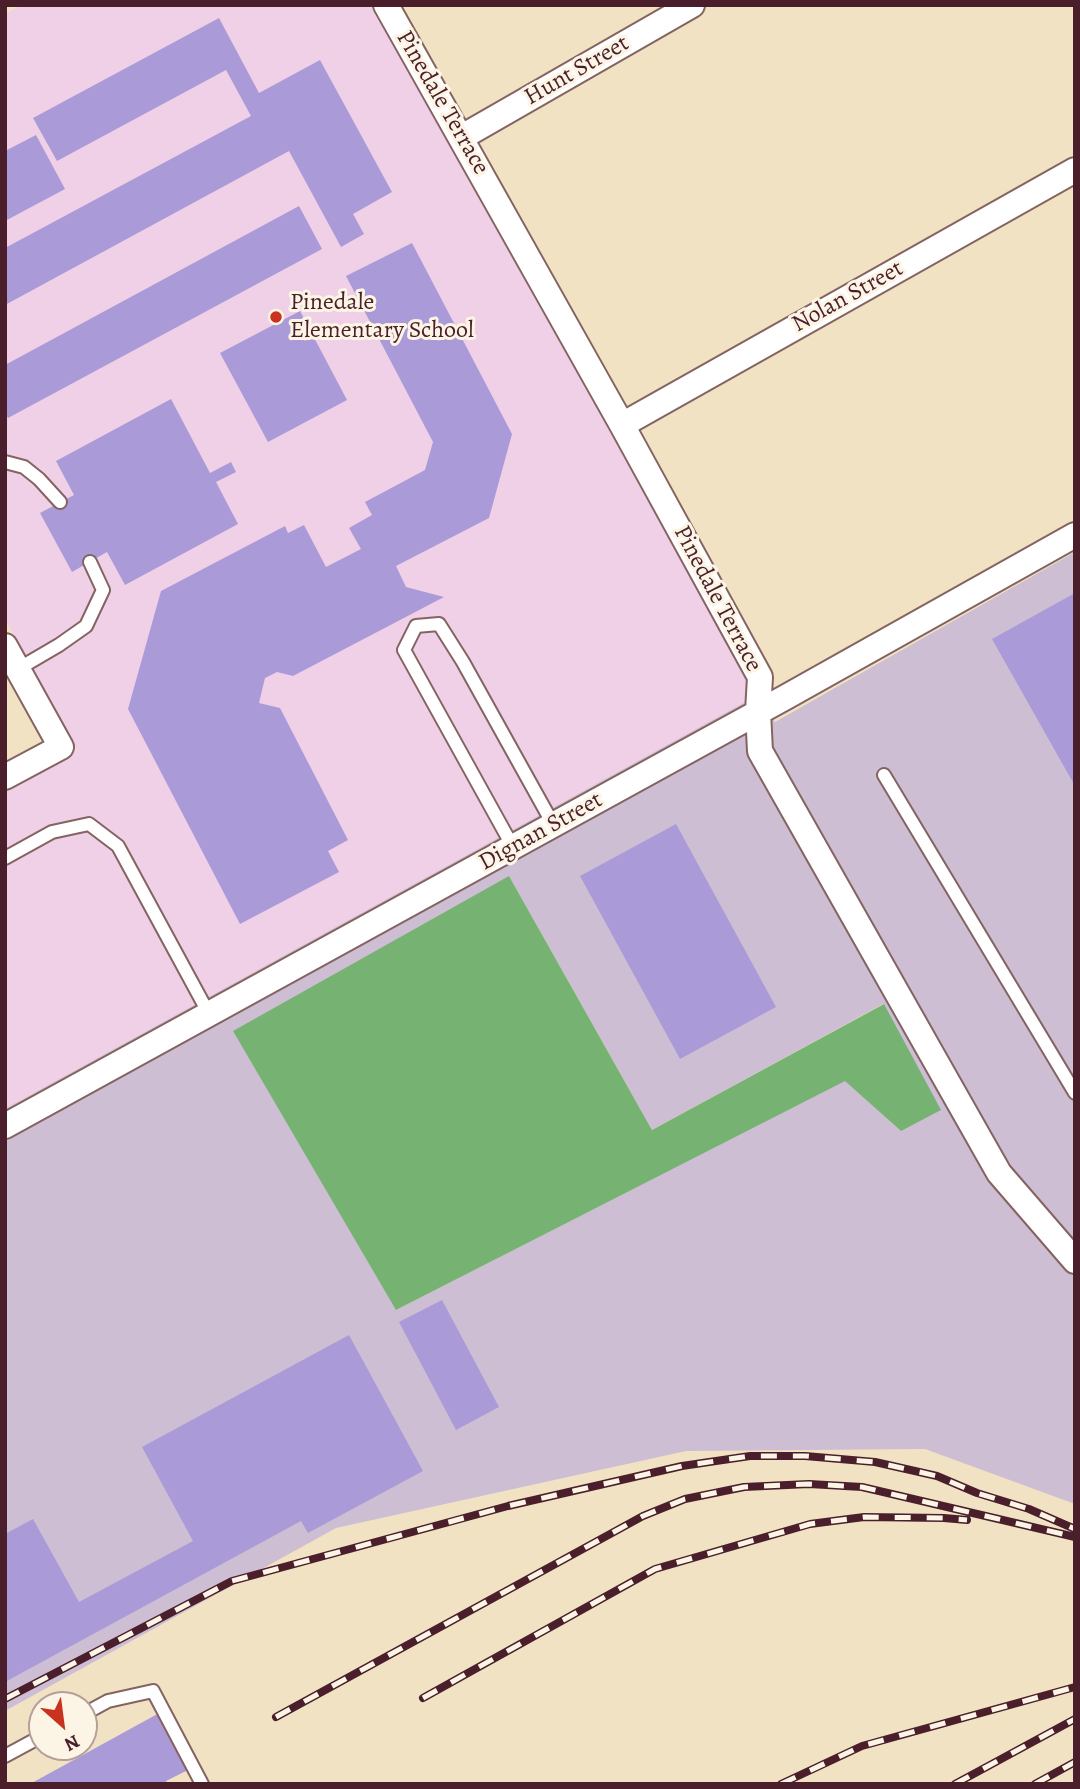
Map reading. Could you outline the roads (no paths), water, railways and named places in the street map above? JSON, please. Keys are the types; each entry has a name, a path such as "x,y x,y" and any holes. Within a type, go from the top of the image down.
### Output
{"street":[{"name":"Pinedale Terrace","path":"386,5 462,137 760,677 760,751 999,1173 1075,1261"},
{"name":"Hunt Street","path":"462,137 692,5"},
{"name":"Nolan Street","path":"622,425 1075,170"},
{"name":"Dignan Street","path":"5,1126 1075,535"},
{"path":"5,646 61,747 5,777"}],"lane":[{"path":"5,462 24,467 40,479 60,502"},
{"path":"18,669 86,626 103,590 90,562"},
{"path":"513,847 404,650 416,626 439,624 553,824"},
{"path":"884,775 1075,1093"},
{"path":"5,858 52,832 89,824 118,846 209,1014"},
{"path":"98,1706 108,1701 153,1691 202,1784"},
{"path":"5,1756 28,1744"}],"railway":[{"path":"5,1699 232,1581 508,1506 682,1466 750,1456 805,1456 875,1462 937,1476 977,1493 1029,1509 1075,1529"},
{"path":"276,1717 643,1516 685,1499 744,1487 809,1484 862,1487 1075,1537"},
{"path":"423,1698 655,1569 810,1524 864,1517 967,1520"},
{"path":"781,1784 862,1746 1075,1687"},
{"path":"955,1784 1075,1719"},
{"path":"1035,1784 1075,1762"}],"place":[{"name":"Pinedale Elementary School","path":"276,317"}]}
